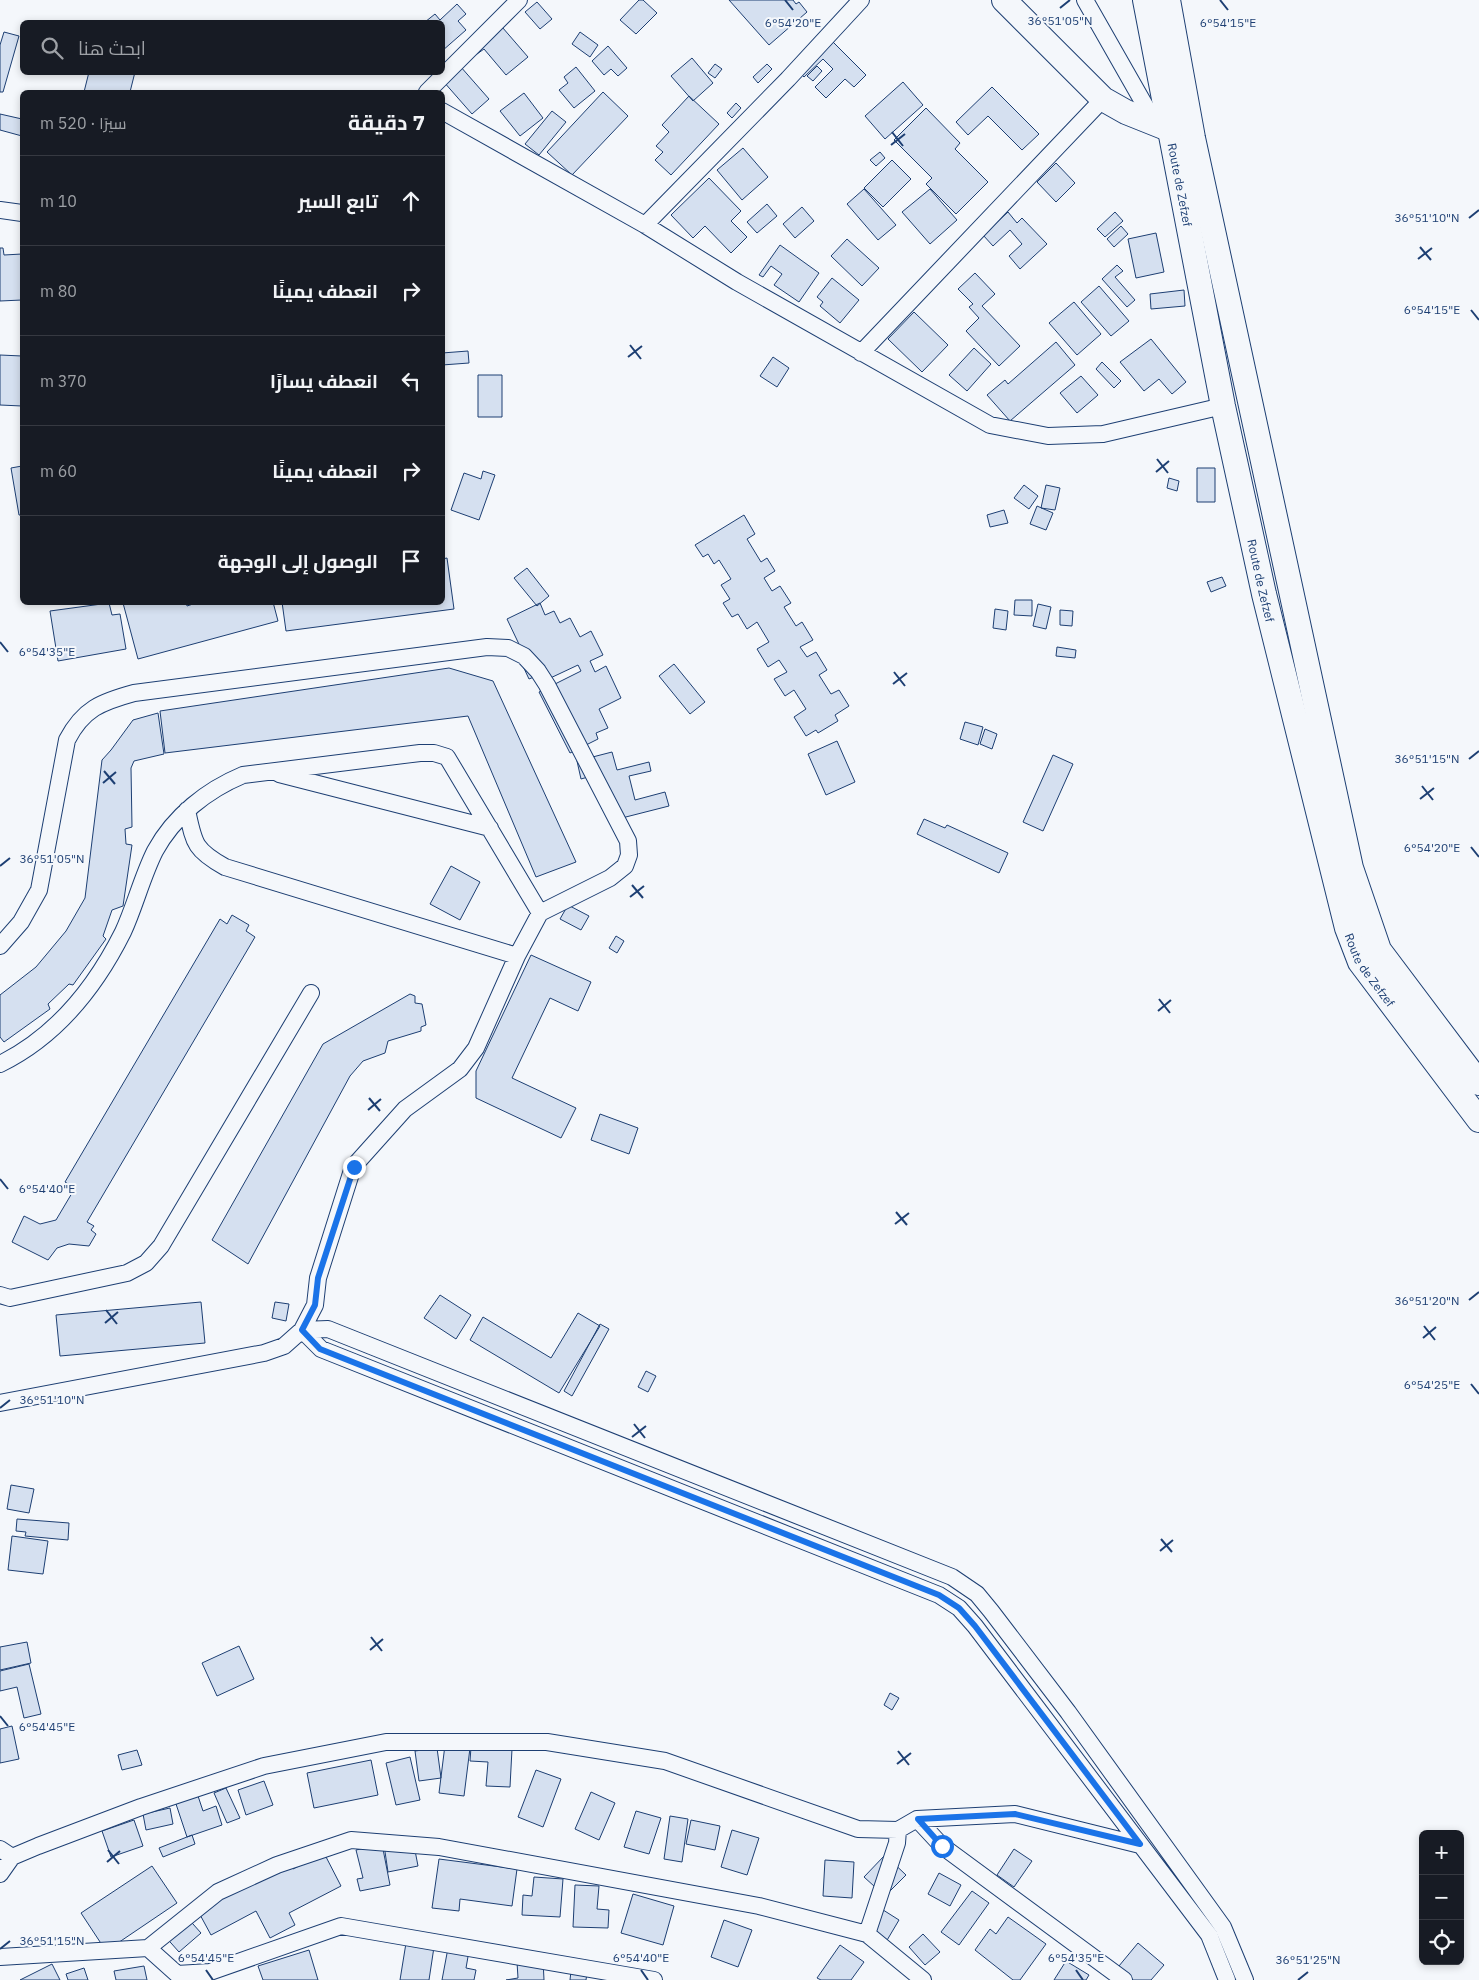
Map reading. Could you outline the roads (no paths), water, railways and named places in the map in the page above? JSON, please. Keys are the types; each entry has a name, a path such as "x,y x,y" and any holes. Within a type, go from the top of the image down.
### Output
{"main road":[{"path":"1004,0 1103,99 1126,112 1193,138"},
{"name":"Route de Zefzef","path":"1145,0 1162,126 1264,594 1347,928 1360,962 1479,1120"},
{"name":"Route de Zefzef","path":"1168,0 1193,138 1351,868 1379,950 1479,1083"}],"street":[{"path":"445,74 519,0"},
{"path":"645,225 788,80 861,0"},
{"path":"1085,0 1162,126"},
{"path":"429,90 444,75"},
{"path":"861,353 1103,99"},
{"path":"445,113 645,225 737,282 990,425 1048,436 1103,434 1223,406"},
{"path":"0,210 20,213"},
{"path":"0,946 21,922 39,890 67,740 76,724 92,708 112,699 134,693 487,647 508,648 524,656 538,671 547,685 628,841 629,854 625,866 610,878 540,912 517,956 476,1048 471,1055 460,1069 405,1109 354,1167 318,1278 315,1305 302,1330 284,1346 264,1353 0,1403"},
{"path":"0,1064 13,1058 47,1033 78,1005 101,972 123,932 155,852 168,830 187,810 222,783 243,775 434,753 447,757 540,912"},
{"path":"269,771 490,828"},
{"path":"187,810 194,842 206,856 225,867 517,956"},
{"path":"0,1295 10,1298 127,1273 146,1262 161,1246 311,993"},
{"path":"302,1330 328,1329 952,1577 977,1594 1079,1727 1223,1927 1245,1980"},
{"path":"302,1330 320,1349 939,1595 959,1608 975,1626 1209,1935 1226,1980"},
{"path":"0,1874 6,1853 38,1846 141,1807 264,1766 386,1742 547,1742 655,1760 858,1829 898,1830 918,1819 1015,1814 1140,1844"},
{"path":"918,1819 942,1846 1124,1980"},
{"path":"867,1934 898,1843 898,1830"},
{"path":"0,1957 148,1948 218,1892 277,1865 351,1840 439,1847 759,1906 867,1934 923,1980"},
{"path":"148,1948 177,1974 210,1972 341,1926 654,1980"}]}
